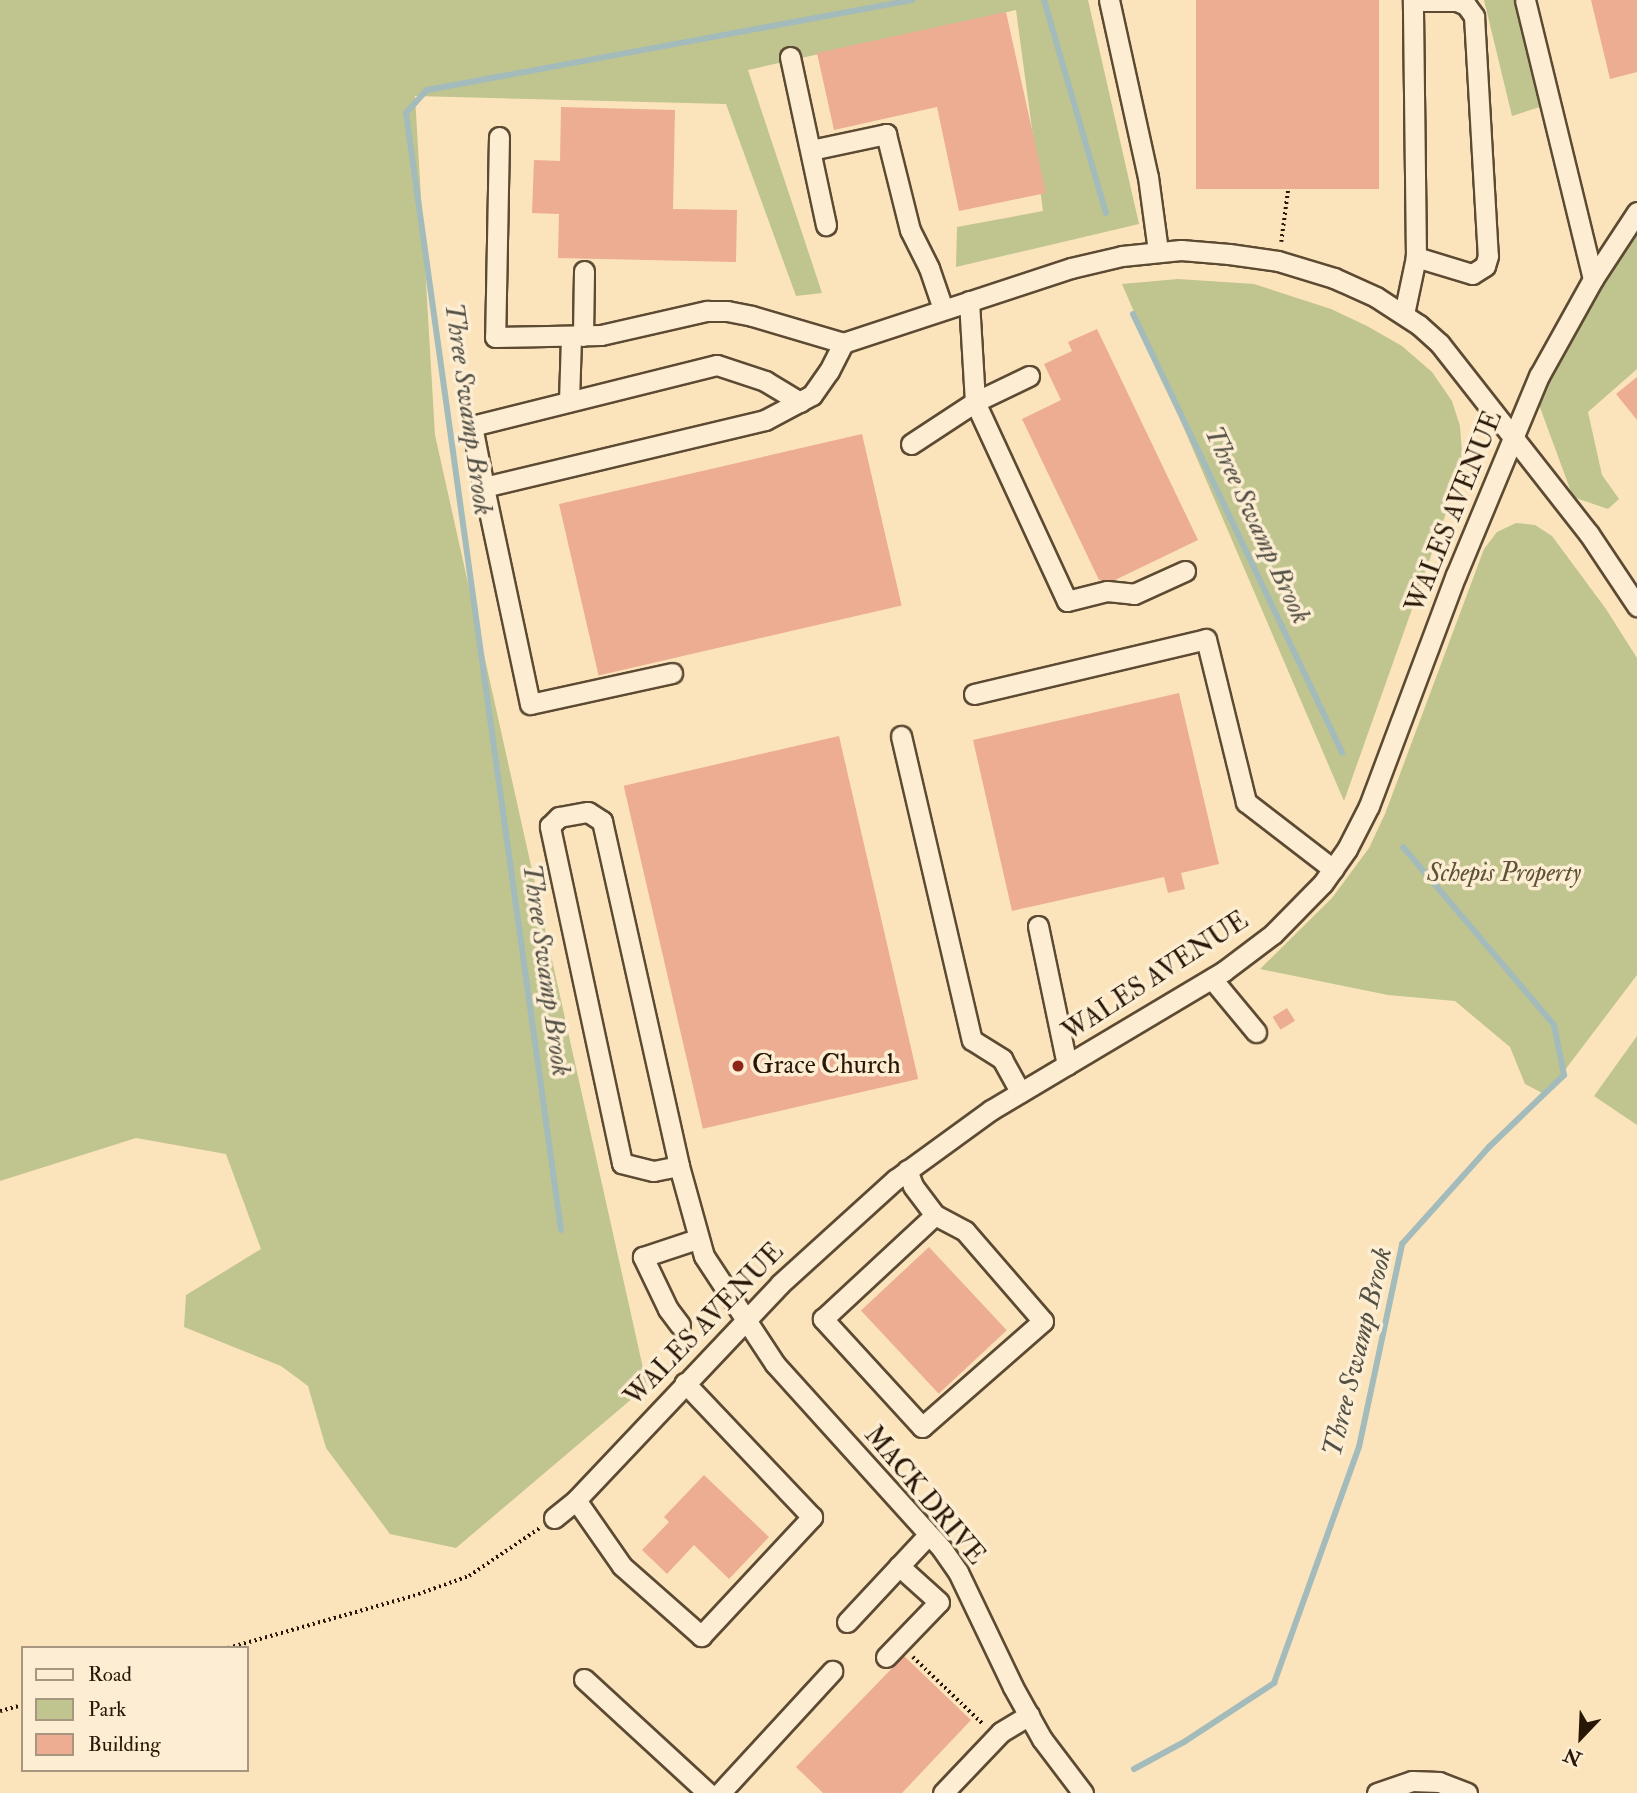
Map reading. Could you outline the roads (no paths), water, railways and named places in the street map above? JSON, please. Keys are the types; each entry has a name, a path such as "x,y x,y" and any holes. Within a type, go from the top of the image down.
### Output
{"street":[{"path":"1109,0 1148,177 1158,251"},
{"path":"1404,314 1416,257 1413,0 1457,1 1466,5 1474,16 1488,256 1485,266 1472,274 1416,257"},
{"path":"1525,0 1593,279"},
{"path":"790,57 826,225"},
{"path":"811,150 886,134 910,230 929,268 943,309"},
{"path":"499,137 495,337 601,335 706,311 752,316 843,343 1071,268 1158,251 1229,254 1278,261 1334,278 1376,297 1404,314 1440,344 1589,534 1637,606"},
{"name":"WALES AVENUE","path":"554,1518 576,1500 744,1320 834,1232 906,1170 1020,1092 1212,979 1279,928 1333,869 1356,833 1374,795 1512,436 1549,356 1593,279 1637,212"},
{"path":"569,401 584,271"},
{"path":"969,301 975,402 1067,601 1107,591 1134,594 1185,571"},
{"path":"484,487 755,423 812,395 829,371 843,343"},
{"path":"672,673 530,704 472,426 717,365 765,381 800,402"},
{"path":"911,444 975,402 1029,376"},
{"path":"974,694 1206,639 1246,802 1333,869"},
{"path":"901,736 972,1040 1002,1059 1020,1092"},
{"name":"MACK DRIVE","path":"679,1166 653,1171 622,1163 550,827 559,817 588,812 602,821 697,1239 714,1274 775,1364 958,1572 1028,1715 1083,1793"},
{"path":"1038,926 1067,1065"},
{"path":"1212,979 1256,1032"},
{"path":"906,1170 913,1186 935,1215 965,1231 1043,1321 922,1427 823,1319 935,1215"},
{"path":"680,1325 668,1309 643,1257 697,1239"},
{"path":"576,1500 622,1566 701,1636 812,1517 685,1383"},
{"path":"847,1622 928,1535"},
{"path":"892,1651 939,1602 900,1566"},
{"path":"720,1793 832,1671"},
{"path":"584,1679 708,1793"},
{"path":"943,1793 996,1737 1028,1715"},
{"path":"1377,1793 1412,1781 1439,1782 1467,1793"}],"waterway":[{"name":"Three Swamp Brook","path":"561,1230 406,113 427,90 912,0"},
{"name":"Three Swamp Brook","path":"1044,0 1106,213"},
{"name":"Three Swamp Brook","path":"1133,314 1342,753"},
{"name":"Three Swamp Brook","path":"1134,1769 1184,1742 1274,1683 1359,1447 1402,1244 1489,1147 1564,1075 1554,1025 1403,847"}],"place":[{"name":"Grace Church","path":"738,1066"}],"park label":[{"name":"Schepis Property","path":"1504,874"}]}
